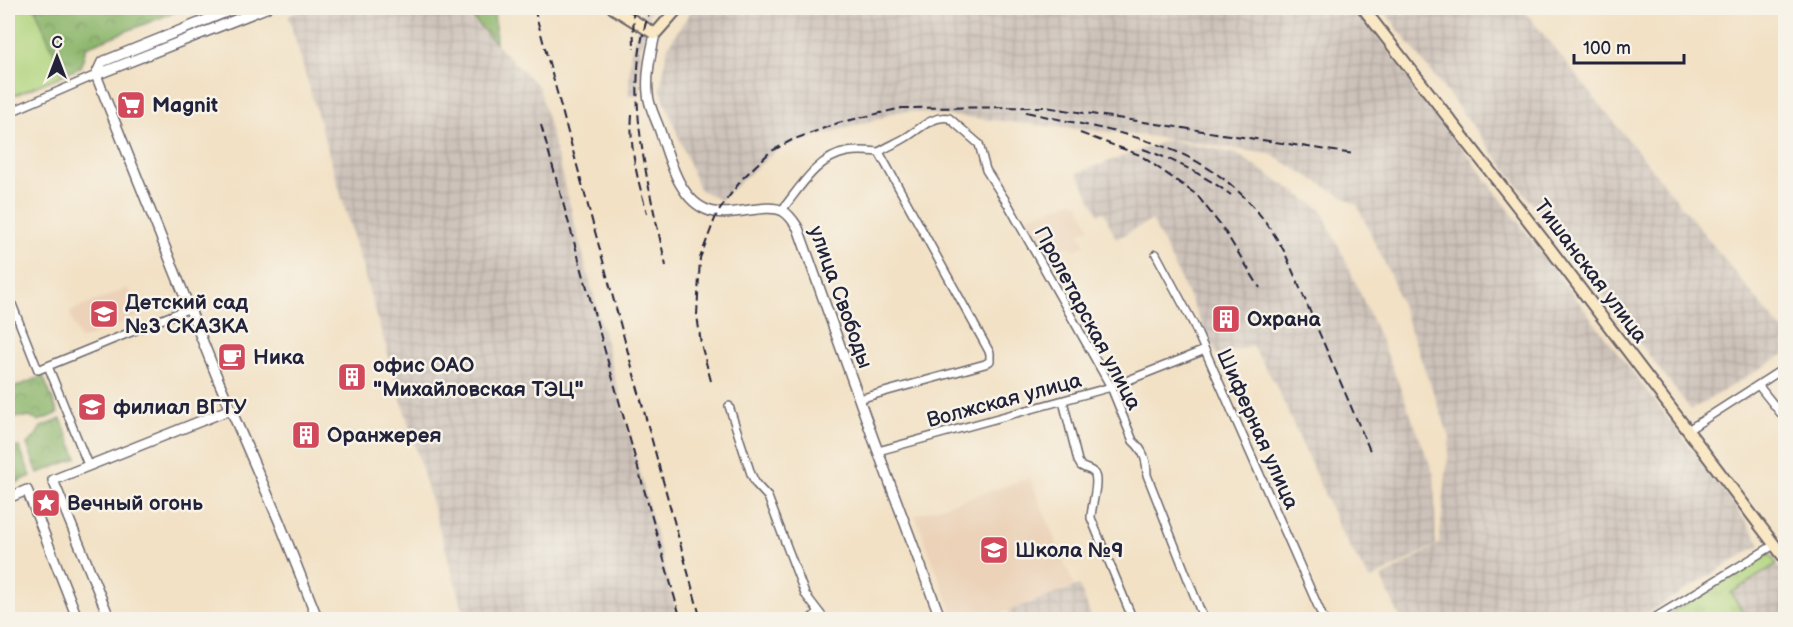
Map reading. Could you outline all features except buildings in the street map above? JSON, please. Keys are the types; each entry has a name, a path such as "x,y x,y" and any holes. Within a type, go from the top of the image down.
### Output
{"main road":[{"path":"613,8 655,34 678,8"},
{"name":"Тишанская улица","path":"1363,8 1688,430 1785,560"}],"street":[{"path":"236,8 102,62 96,75 318,620"},
{"path":"8,113 96,75 266,8"},
{"name":"улица Свободы","path":"655,34 649,61 648,95 678,180 692,200 710,211 725,213 782,210 798,228 941,620"},
{"name":"Пролетарская улица","path":"879,152 923,125 945,117 979,144 986,170 1111,387 1134,441 1144,455 1147,475 1204,620"},
{"path":"782,210 813,170 829,159 845,152 879,152 990,353 990,361 985,364 859,399"},
{"name":"Шиферная улица","path":"1156,254 1193,323 1324,620"},
{"path":"8,294 38,370 190,308"},
{"name":"Волжская улица","path":"878,451 1111,387 1205,350"},
{"path":"48,366 88,465"},
{"path":"1688,430 1785,367"},
{"path":"1758,385 1785,420"},
{"path":"1063,401 1078,461 1081,466 1093,470 1096,475 1091,518 1132,620"},
{"path":"729,406 751,474 756,484 768,497 805,594 825,620"},
{"path":"110,620 53,480 231,409"},
{"path":"8,498 27,490 78,620"},
{"path":"1651,620 1774,545"},
{"path":"809,620 819,612"}],"shaded area":[{"path":"306,8 459,8 539,87 678,619 466,619 288,15"},
{"path":"644,8 651,8 640,50 639,95 629,95 631,50"},
{"path":"693,8 1357,8 1733,503 1761,544 1638,619 1401,619 1381,578 1439,544 1450,438 1390,274 1357,205 1270,154 1164,138 904,111 780,147 720,200 699,189 660,89 668,46"},
{"path":"1382,8 1522,8 1785,334 1785,354 1691,410"},
{"path":"1168,140 1237,154 1321,209 1389,359 1434,475 1436,545 1370,580 1342,534 1275,383 1252,346 1217,355 1152,220 1116,239 1104,212 1099,214 1077,173"},
{"path":"1074,201 1076,204 1079,203 1090,228 1080,233 1085,244 1076,250 1066,246 1046,253 1025,218"},
{"name":"Детский сад №3 СКАЗКА","path":"128,288 139,316 80,340 69,312"},
{"name":"Школа №9","path":"1030,478 1074,586 987,619 955,619 915,515"},
{"path":"1777,564 1785,575 1785,619 1748,619 1730,593"},
{"path":"1079,585 1092,619 1011,619 1008,611"}],"green space":[{"path":"8,8 35,8 63,75 8,98"},
{"path":"35,8 185,8 86,47 81,67 63,75"},
{"path":"463,8 494,8 496,44"},
{"path":"43,376 58,413 39,421 29,417 15,417 8,390"},
{"path":"61,419 77,458 38,473 27,444 41,427"},
{"path":"19,447 31,476 8,486 8,448"},
{"path":"1770,553 1777,564 1731,593 1748,619 1658,620"}],"railway":[{"path":"534,8 701,620"},
{"path":"633,8 634,49"},
{"path":"651,8 642,38 638,70 638,103 640,137 666,266"},
{"path":"711,381 701,344 697,315 700,258 716,216 743,178 770,152 792,140 838,123 902,108 1045,107 1354,154"},
{"path":"1026,112 1140,138 1173,150 1205,166 1234,187 1260,215 1284,251 1371,453"},
{"path":"632,115 633,152 647,213"},
{"path":"541,125 681,620"},
{"path":"1080,133 1140,155 1197,195 1224,230 1260,288"},
{"path":"1143,149 1188,169 1231,195"}],"place":[{"name":"Magnit","path":"131,105"},
{"name":"Детский сад №3 СКАЗКА","path":"104,314"},
{"name":"Охрана","path":"1226,319"},
{"name":"Ника","path":"232,357"},
{"name":"офис ОАО \"Михайловская ТЭЦ\"","path":"352,377"},
{"name":"филиал ВГТУ","path":"92,407"},
{"name":"Оранжерея","path":"306,435"},
{"name":"Вечный огонь","path":"46,503"},
{"name":"Школа №9","path":"994,550"}]}
